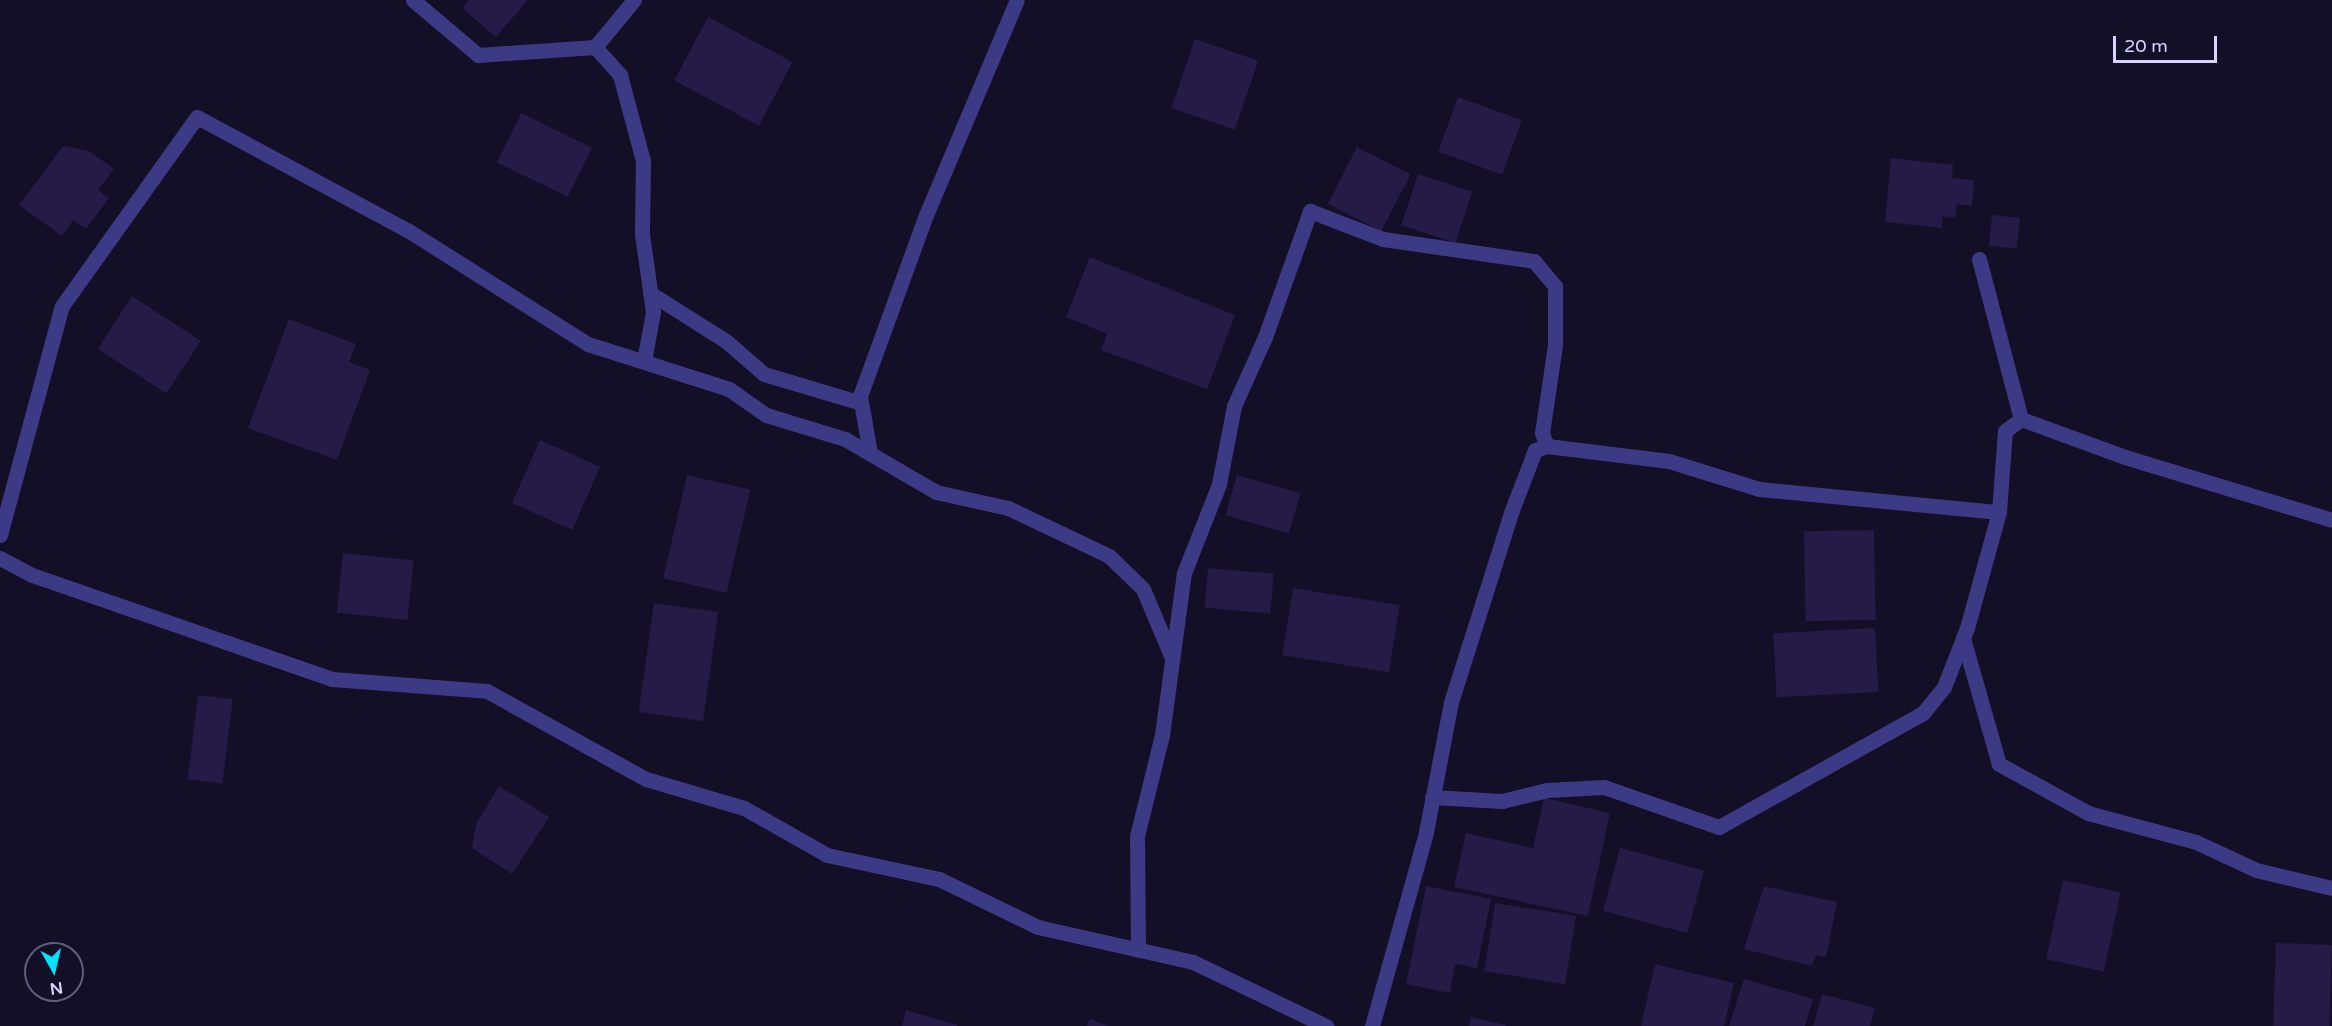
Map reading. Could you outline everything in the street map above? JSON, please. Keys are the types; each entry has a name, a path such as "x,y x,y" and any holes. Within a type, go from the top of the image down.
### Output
{"street":[{"path":"413,0 478,56 594,47 633,0"},
{"path":"870,453 861,403 926,215 1017,0"},
{"path":"594,47 620,75 643,161 642,234 653,312 644,361"},
{"path":"0,535 62,306 197,117 409,231 588,344 729,389 766,415 870,453 936,492 1008,508 1109,556 1143,589 1173,659"},
{"path":"1138,950 1137,836 1162,735 1184,573 1218,484 1234,406 1266,337 1310,211 1383,239 1534,261 1555,286 1555,345 1542,433 1547,446"},
{"path":"1979,258 2021,419"},
{"path":"650,292 726,340 764,374 861,403"},
{"path":"1432,797 1502,801 1547,790 1604,787 1719,827 1923,713 1944,687 1964,638 1998,512 2005,431 2021,419"},
{"path":"2021,419 2126,457 2332,520"},
{"path":"1372,1026 1432,797 1451,702 1490,578 1535,450 1547,446 1669,461 1759,489 1998,512"},
{"path":"0,558 32,575 332,679 487,691 646,778 744,808 827,855 939,879 1038,927 1193,962 1326,1026"},
{"path":"1964,638 1999,764 2088,813 2196,842 2256,870 2332,888"}],"building":[{"path":"469,0 528,0 496,37 462,8"},
{"path":"708,17 793,62 759,126 674,81"},
{"path":"1195,39 1258,61 1235,130 1171,108"},
{"path":"1458,97 1522,120 1502,175 1438,152"},
{"path":"521,113 592,148 568,197 497,162"},
{"path":"63,146 89,151 114,169 98,190 109,198 86,229 73,220 62,236 19,205"},
{"path":"1357,147 1410,174 1381,231 1328,204"},
{"path":"1891,158 1953,165 1952,178 1974,180 1972,206 1957,204 1955,218 1942,217 1942,228 1885,222"},
{"path":"1418,174 1472,192 1456,243 1401,225"},
{"path":"1992,215 2020,218 2017,249 1989,246"},
{"path":"1090,257 1235,315 1207,389 1101,350 1107,334 1066,317"},
{"path":"132,296 201,341 166,393 98,349"},
{"path":"289,319 356,344 349,362 370,370 337,460 248,428"},
{"path":"540,440 600,467 572,530 512,503"},
{"path":"687,475 750,490 726,593 663,578"},
{"path":"1237,475 1300,493 1289,534 1225,515"},
{"path":"1874,530 1876,620 1806,621 1804,531"},
{"path":"343,553 414,560 407,620 337,613"},
{"path":"1208,568 1274,574 1270,614 1205,608"},
{"path":"1293,588 1400,605 1389,672 1282,655"},
{"path":"654,603 718,612 703,721 639,712"},
{"path":"1875,628 1878,692 1776,697 1773,633"},
{"path":"198,695 233,699 222,784 188,779"},
{"path":"499,786 549,817 512,874 472,848 476,824"},
{"path":"1544,798 1610,813 1588,916 1454,887 1466,833 1533,848"},
{"path":"1620,848 1704,871 1687,933 1603,911"},
{"path":"2063,880 2121,892 2104,971 2046,959"},
{"path":"1426,886 1491,899 1477,968 1455,964 1450,993 1406,984"},
{"path":"1764,886 1837,902 1826,957 1816,955 1811,966 1744,949"},
{"path":"1495,903 1576,916 1565,984 1484,971"},
{"path":"2276,943 2332,945 2329,1026 2273,1026"},
{"path":"1655,964 1734,983 1724,1026 1641,1026"},
{"path":"1744,979 1813,999 1805,1026 1729,1026"},
{"path":"1822,994 1875,1008 1870,1026 1813,1026"},
{"path":"906,1010 957,1025 957,1026 902,1026"},
{"path":"1471,1017 1506,1025 1506,1026 1469,1026"},
{"path":"1090,1019 1108,1026 1087,1026"}]}
